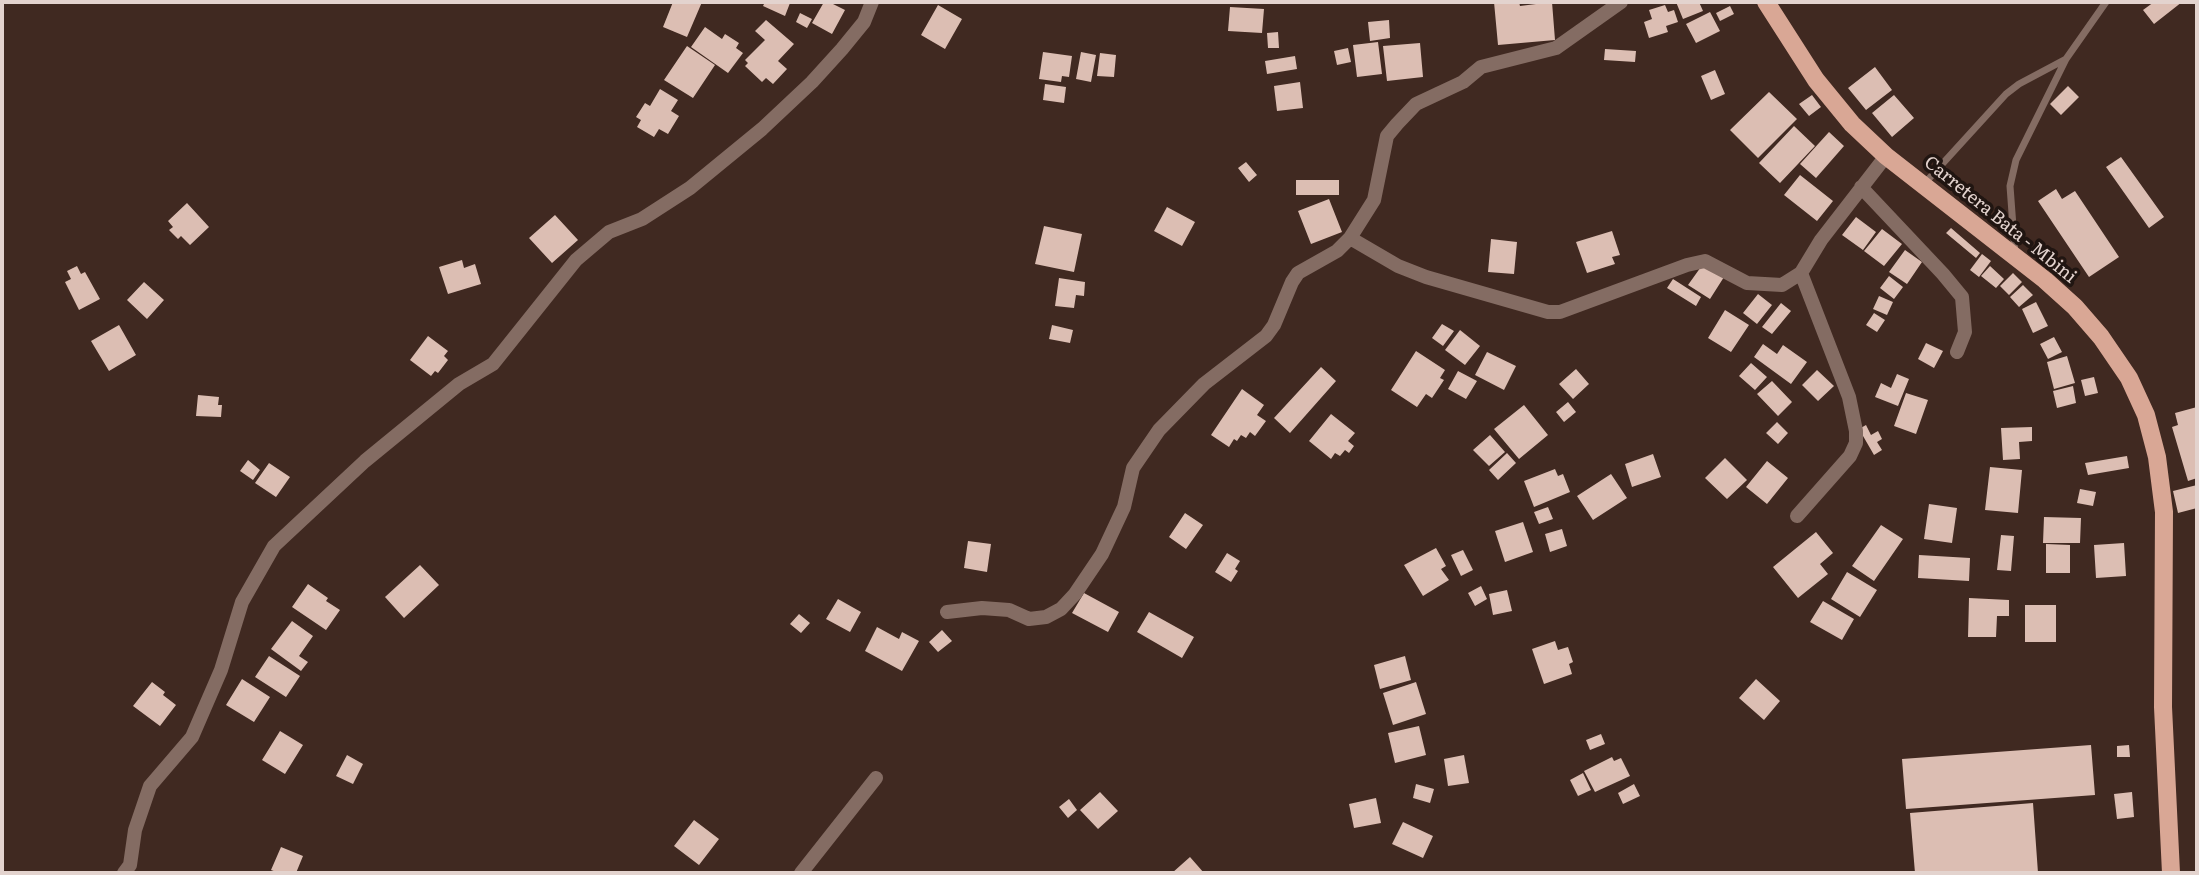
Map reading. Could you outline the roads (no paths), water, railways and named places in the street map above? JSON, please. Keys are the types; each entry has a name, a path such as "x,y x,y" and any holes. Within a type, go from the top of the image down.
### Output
{"main road":[{"name":"Carretera Bata - Mbini","path":"1766,2 1789,41 1835,105 1886,156 2055,289 2101,337 2129,378 2147,415 2157,457 2164,512 2163,707 2171,873"}],"street":[{"path":"124,873 130,865 135,830 150,786 192,737 221,670 242,602 274,545 365,461 458,384 493,364 584,253 609,232 642,219 690,188 762,129 842,50 864,22 872,2"},
{"path":"947,612 982,608 1009,610 1028,619 1046,617 1061,609 1075,594 1102,554 1124,507 1133,468 1158,430 1204,384 1266,336 1298,273 1337,251 1350,238 1374,200 1387,136 1416,104 1463,82 1481,67 1556,48 1621,2"},
{"path":"1350,238 1398,266 1426,277 1548,312 1560,312 1704,261 1747,283 1782,285 1801,272 1821,240 1886,156"},
{"path":"1861,187 1962,297 1965,332 1957,352"},
{"path":"1797,516 1850,456 1856,443 1849,397 1801,272"},
{"path":"801,873 876,778"}],"lane":[{"path":"2015,258 2010,186 2016,159 2066,59 2106,2"},
{"path":"1923,185 2006,94 2066,59"}]}
